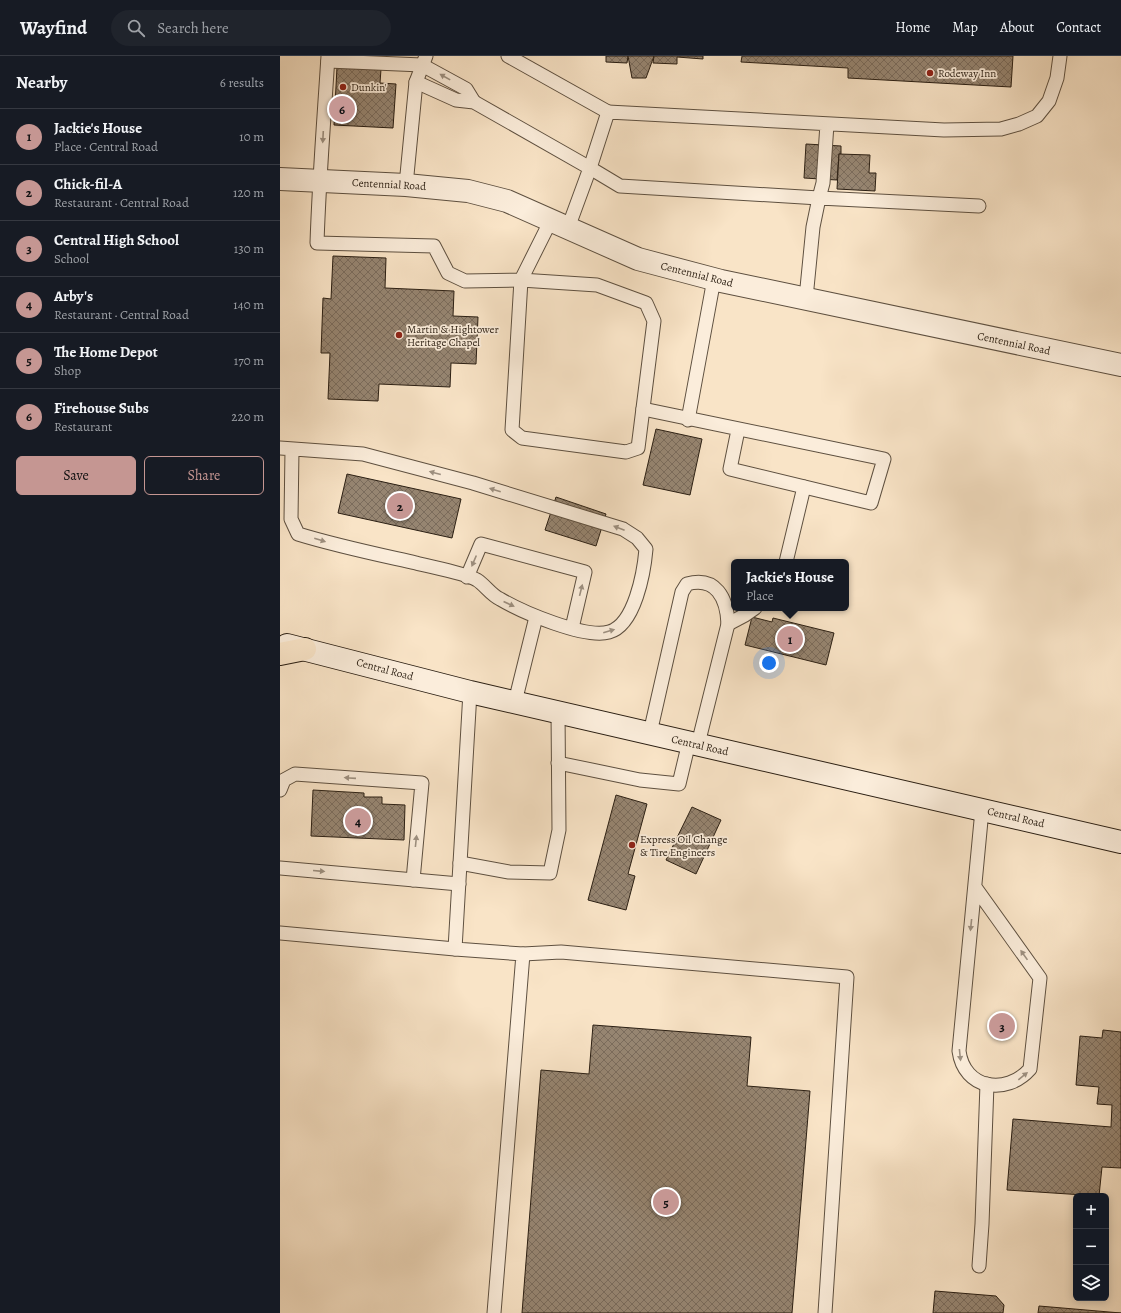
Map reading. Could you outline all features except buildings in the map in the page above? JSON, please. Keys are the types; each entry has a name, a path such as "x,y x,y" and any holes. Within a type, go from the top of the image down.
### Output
{"highway":[{"path":"280,654 305,649"}],"street":[{"name":"Centennial Road","path":"280,179 406,185 468,191 507,201 638,259 714,279 1121,365"},
{"name":"Central Road","path":"280,643 470,692 558,711 1121,842"}],"lane":[{"path":"402,56 424,60 466,89 474,102"},
{"path":"508,56 608,112 982,131 1001,129 1019,124 1037,116 1049,101 1057,78 1060,56"},
{"path":"424,60 328,59 322,159 319,181 317,243 434,246 448,273 465,281 520,280 597,285 646,303 654,321 638,448 626,452 522,438 512,430 520,280 559,224 590,168 608,112"},
{"path":"406,185 416,82 424,60"},
{"path":"416,82 456,100 474,102 620,186 979,206"},
{"path":"806,298 813,228 823,183 827,124"},
{"path":"688,420 714,279"},
{"path":"643,409 688,420 884,459 871,503 730,469 738,430"},
{"path":"286,449 363,454 473,483 623,529 637,538 646,549 645,563 631,614 622,626 608,632 590,633 536,617 499,599 476,580 438,568 335,545 298,534 291,519 286,449"},
{"path":"787,559 804,487"},
{"path":"467,577 481,544 585,572 572,628"},
{"path":"558,763 640,780 679,784 693,743 728,624 727,607 721,594 710,585 696,582 686,584 682,592 650,733"},
{"path":"728,624 750,611"},
{"path":"514,702 536,617"},
{"path":"455,949 470,692"},
{"path":"460,863 508,872 550,873 559,830 558,711"},
{"path":"280,790 284,780 295,774 422,783 412,880"},
{"path":"975,887 1040,978 1030,1070 1024,1077 1011,1084 999,1086 987,1084 973,1078 964,1069 959,1051 982,810"},
{"path":"280,868 459,884"},
{"path":"280,933 523,954 561,952 847,977 825,1313"},
{"path":"494,1313 523,954"},
{"path":"979,1266 987,1084"}],"place":[{"name":"Rodeway Inn","path":"930,73"},
{"name":"Dunkin'","path":"343,87"},
{"name":"Firehouse Subs","path":"342,109"},
{"name":"Martin & Hightower Heritage Chapel","path":"399,335"},
{"name":"Chick-fil-A","path":"400,506"},
{"name":"Jackie's House","path":"790,639"},
{"name":"Arby's","path":"358,821"},
{"name":"Express Oil Change & Tire Engineers","path":"632,845"},
{"name":"Central High School","path":"1002,1026"},
{"name":"The Home Depot","path":"666,1202"}]}
